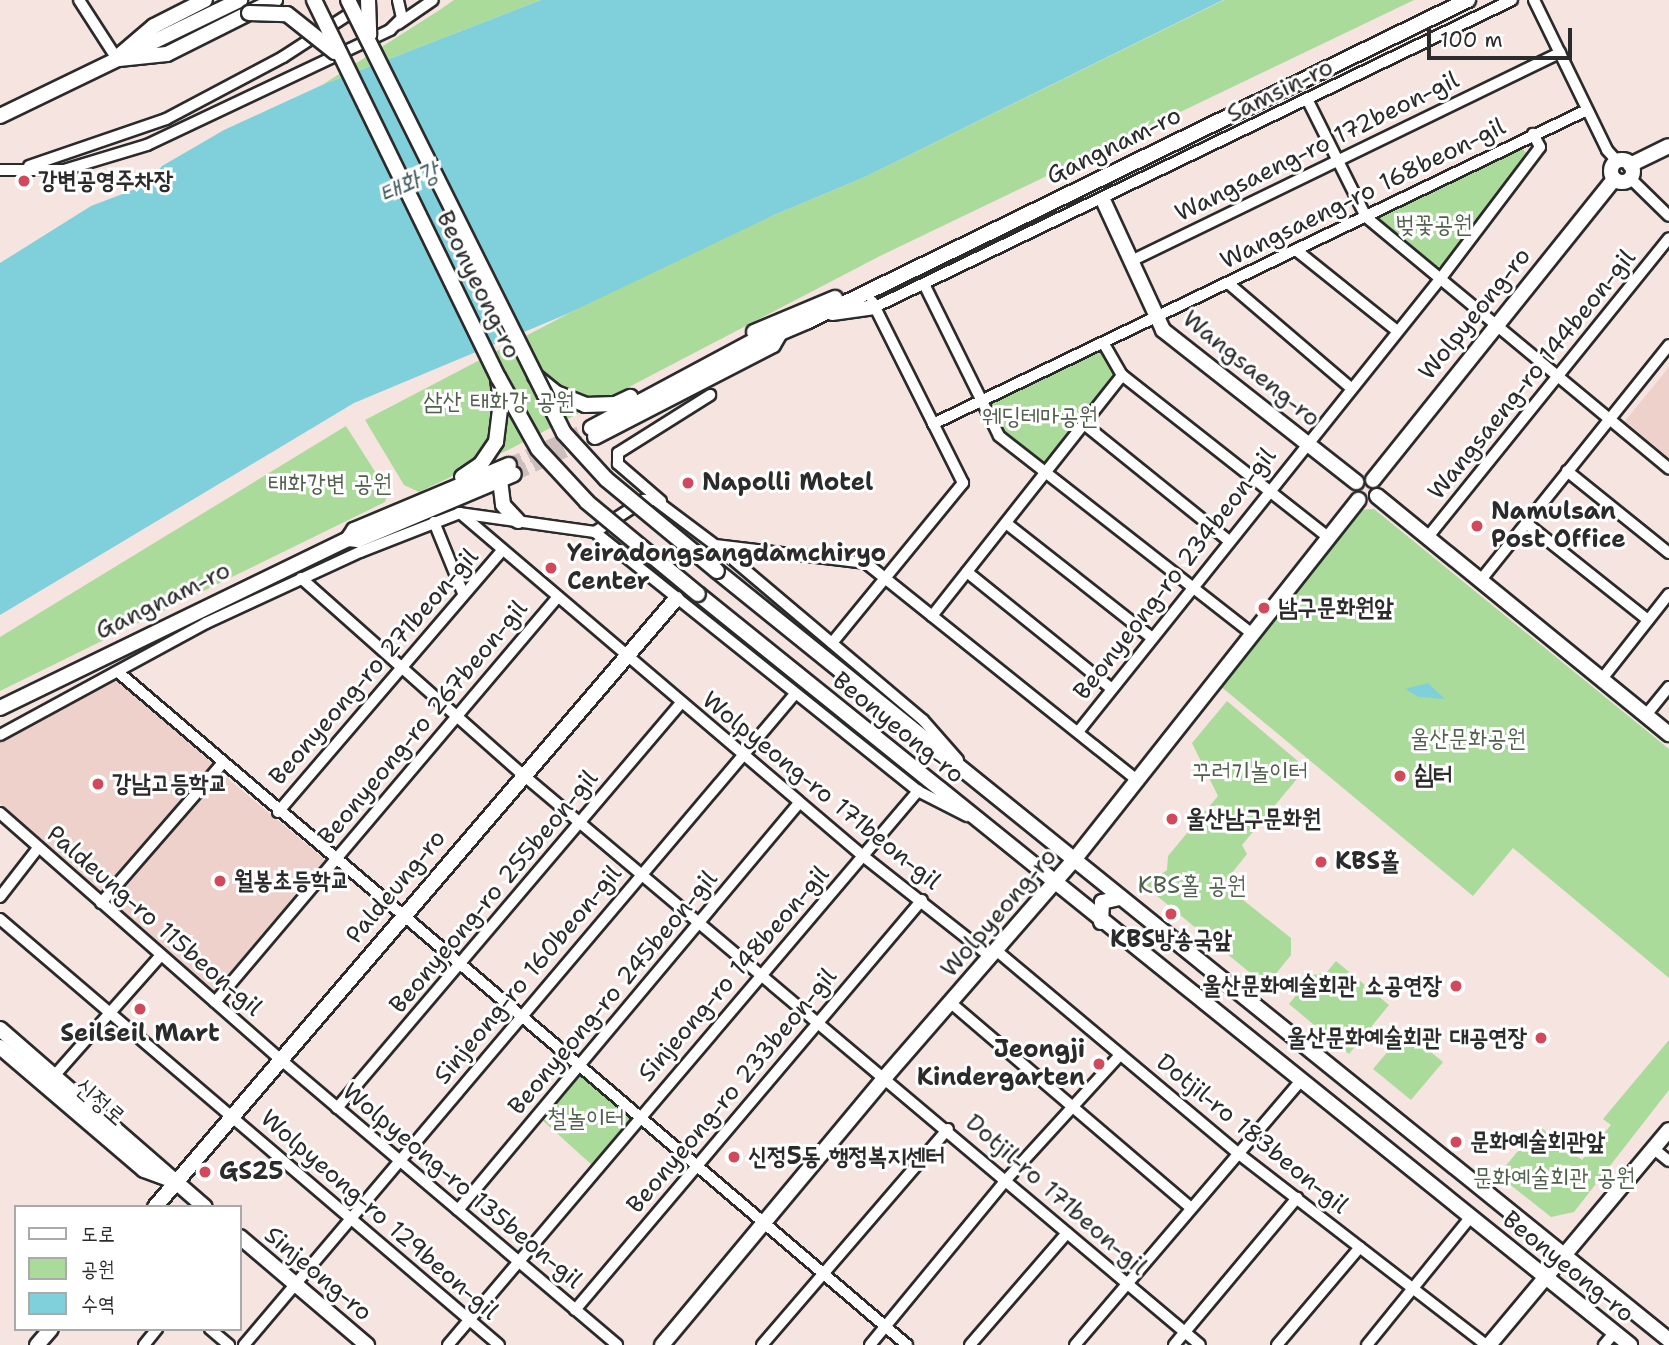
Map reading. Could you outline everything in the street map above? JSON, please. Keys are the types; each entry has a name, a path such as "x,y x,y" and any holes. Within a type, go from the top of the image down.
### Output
{"main road":[{"path":"117,59 154,26 205,0"},
{"path":"0,116 240,0"},
{"path":"117,59 167,54 275,0"},
{"name":"Beonyeong-ro","path":"314,0 498,377 538,449 564,480 698,594 1101,922 1630,1345"},
{"name":"Beonyeong-ro","path":"348,0 526,365 555,419 587,461 717,571 967,770 1120,898 1508,1213 1669,1340"},
{"path":"369,0 372,50"},
{"name":"Gangnam-ro","path":"593,432 773,345 780,333 867,289 1468,0"},
{"path":"249,13 277,12 296,18 345,64"},
{"path":"1626,168 1669,146"},
{"name":"Wolpyeong-ro","path":"1373,480 1494,325 1614,179 1611,171 1626,168"},
{"name":"Wangsaeng-ro","path":"1103,200 1163,330 1356,482"},
{"path":"526,365 543,384 570,400 598,407 615,404 767,325 867,289"},
{"path":"808,321 875,307"},
{"path":"411,503 481,464 498,430 498,377"},
{"name":"Gangnam-ro","path":"0,708 348,539 354,530 411,503 511,469 500,480 435,515 358,540 348,539"},
{"path":"500,480 503,505 518,521"},
{"path":"1377,496 1369,502 1358,500 1353,494 1356,482 1373,480 1377,496 1669,734"},
{"name":"Wolpyeong-ro","path":"662,1345 886,1076 1074,860 1358,500"},
{"name":"Paldeung-ro","path":"157,1205 522,774 676,599"},
{"path":"1101,922 1102,902 1120,898"},
{"path":"0,1029 55,1075 120,1141 203,1205"},
{"name":"신정로","path":"0,1047 120,1141"},
{"path":"1487,1345 1564,1257 1669,1129"},
{"path":"1490,1234 1508,1231 1508,1213"},
{"name":"Sinjeong-ro","path":"242,1239 367,1345"},
{"path":"37,1345 49,1331"}],"street":[{"path":"79,0 117,59"},
{"path":"23,168 166,119 283,57 369,0"},
{"path":"390,30 402,18 398,0"},
{"path":"0,170 64,170 146,145 390,30 433,0"},
{"name":"Samsin-ro","path":"875,307 1103,200 1512,0"},
{"path":"1534,0 1607,150 1669,216"},
{"name":"Wangsaeng-ro 172beon-gil","path":"1131,261 1560,53"},
{"path":"1308,100 1366,217 1669,469"},
{"name":"Wangsaeng-ro 168beon-gil","path":"933,424 1158,319 1587,110"},
{"name":"Beonyeong-ro 234beon-gil","path":"1078,732 1268,490 1441,278 1539,147 1533,134"},
{"name":"Wangsaeng-ro 144beon-gil","path":"1427,538 1669,238"},
{"path":"1296,250 1397,331"},
{"path":"924,284 999,436 1044,474 1251,633"},
{"path":"1228,284 1351,388"},
{"path":"832,643 963,483 867,289"},
{"path":"1104,344 1122,375 1328,537"},
{"path":"1480,581 1669,345"},
{"path":"932,616 1122,375"},
{"path":"710,395 618,453 618,464 923,720 967,770"},
{"path":"1084,424 1229,541"},
{"path":"1567,471 1669,553"},
{"path":"595,532 644,500 665,505"},
{"path":"411,503 435,515 463,593"},
{"path":"0,735 206,622 435,515 460,513 595,532 794,695 918,791 979,822"},
{"name":"Wolpyeong-ro 171beon-gil","path":"460,513 556,599 863,856 994,954"},
{"path":"1006,523 1152,638"},
{"path":"1526,523 1648,620"},
{"path":"715,545 866,563 1138,781"},
{"name":"Beonyeong-ro 271beon-gil","path":"278,812 399,667 502,551"},
{"path":"967,572 1112,689"},
{"name":"Dotjil-ro 171beon-gil","path":"301,578 522,774 886,1076 1005,1181 1200,1345"},
{"path":"1602,679 1669,594"},
{"name":"Beonyeong-ro 267beon-gil","path":"215,1002 556,599"},
{"path":"118,672 278,812 907,1345"},
{"path":"1646,715 1669,687"},
{"name":"Sinjeong-ro 160beon-gil","path":"244,1345 354,1220 400,1161 641,873 794,695"},
{"name":"Beonyeong-ro 255beon-gil","path":"337,1108 460,967 681,703"},
{"path":"101,903 222,764"},
{"name":"Sinjeong-ro 148beon-gil","path":"448,1345 918,791"},
{"name":"Beonyeong-ro 245beon-gil","path":"458,1210 799,803"},
{"name":"Paldeung-ro 115beon-gil","path":"0,813 280,1059"},
{"path":"0,897 38,848"},
{"name":"Beonyeong-ro 233beon-gil","path":"575,1310 922,900"},
{"name":"Wolpyeong-ro 129beon-gil","path":"0,919 499,1345"},
{"name":"Dotjil-ro 183beon-gil","path":"994,954 1239,1154 1487,1345"},
{"path":"55,1075 161,955"},
{"path":"951,1003 1190,1207"},
{"path":"870,1345 1005,1181 1120,1055"},
{"name":"Wolpyeong-ro 135beon-gil","path":"280,1059 617,1345"},
{"path":"1075,1345 1190,1207 1300,1082"},
{"path":"762,1345 948,1129"},
{"path":"1654,1149 1669,1161"},
{"path":"1174,1345 1297,1198"},
{"path":"1367,1345 1470,1218"},
{"path":"970,1345 1067,1233"},
{"path":"1277,1345 1360,1247"},
{"path":"144,1345 155,1331"},
{"path":"212,1331 229,1345"},
{"path":"1604,1345 1614,1333"}],"shaded area":[{"path":"1669,367 1669,458 1625,421"},
{"name":"강남고등학교","path":"115,677 214,765 102,893 0,804 0,742"},
{"name":"월봉초등학교","path":"222,774 328,862 216,995 111,901"}],"green space":[{"path":"454,0 541,0 322,85 438,11"},
{"name":"삼산 태화강 공원","path":"1224,0 1414,0 880,256 512,448 419,492 404,485 365,420 690,250 865,177"},
{"name":"벚꽃공원","path":"1521,147 1526,153 1444,265 1436,267 1378,219"},
{"name":"웨딩테마공원","path":"1104,344 1122,375 1044,474 999,436 981,401"},
{"name":"태화강변 공원","path":"346,426 388,492 385,502 0,691 0,637"},
{"name":"울산문화공원","path":"1374,509 1669,749 1669,978 1513,848 1473,896 1219,685 1358,510"},
{"path":"1227,701 1306,768 1242,845 1247,854 1223,884 1291,938 1291,955 1266,986 1145,886 1167,870 1168,856 1218,796 1192,743"},
{"path":"1336,961 1389,1005 1349,1054 1289,1004 1313,975 1326,973"},
{"path":"1405,1031 1443,1062 1411,1100 1373,1069"},
{"name":"문화예술회관 공원","path":"1669,1040 1669,1090 1574,1212 1551,1217 1498,1175 1539,1126 1582,1160 1611,1125 1603,1119"},
{"name":"철놀이터","path":"578,1073 632,1120 593,1166 540,1118"}],"water":[{"name":"태화강","path":"541,0 1223,0 865,177 774,215 567,314 354,403 0,615 0,263 91,206 146,185 162,166 224,130 322,85"},
{"path":"1428,683 1445,699 1419,697 1405,689"}],"tunnel":[{"path":"509,465 591,428"},
{"path":"514,474 595,437"}],"place":[{"name":"강변공영주차장","path":"24,181"},
{"name":"Napolli Motel","path":"688,483"},
{"name":"Namulsan Post Office","path":"1477,526"},
{"name":"Yeiradongsangdamchiryo Center","path":"551,568"},
{"name":"남구문화원앞","path":"1264,608"},
{"name":"쉼터","path":"1400,776"},
{"name":"강남고등학교","path":"98,784"},
{"name":"울산남구문화원","path":"1172,819"},
{"name":"KBS홀","path":"1321,862"},
{"name":"월봉초등학교","path":"220,881"},
{"name":"KBS방송국앞","path":"1171,914"},
{"name":"울산문화예술회관 소공연장","path":"1456,986"},
{"name":"Seilseil Mart","path":"140,1009"},
{"name":"울산문화예술회관 대공연장","path":"1541,1038"},
{"name":"Jeongji Kindergarten","path":"1099,1064"},
{"name":"문화예술회관앞","path":"1456,1142"},
{"name":"신정5동 행정복지센터","path":"734,1157"},
{"name":"GS25","path":"205,1172"}],"park label":[{"name":"꾸러기놀이터","path":"1250,772"},
{"name":"KBS홀 공원","path":"1192,886"}]}
